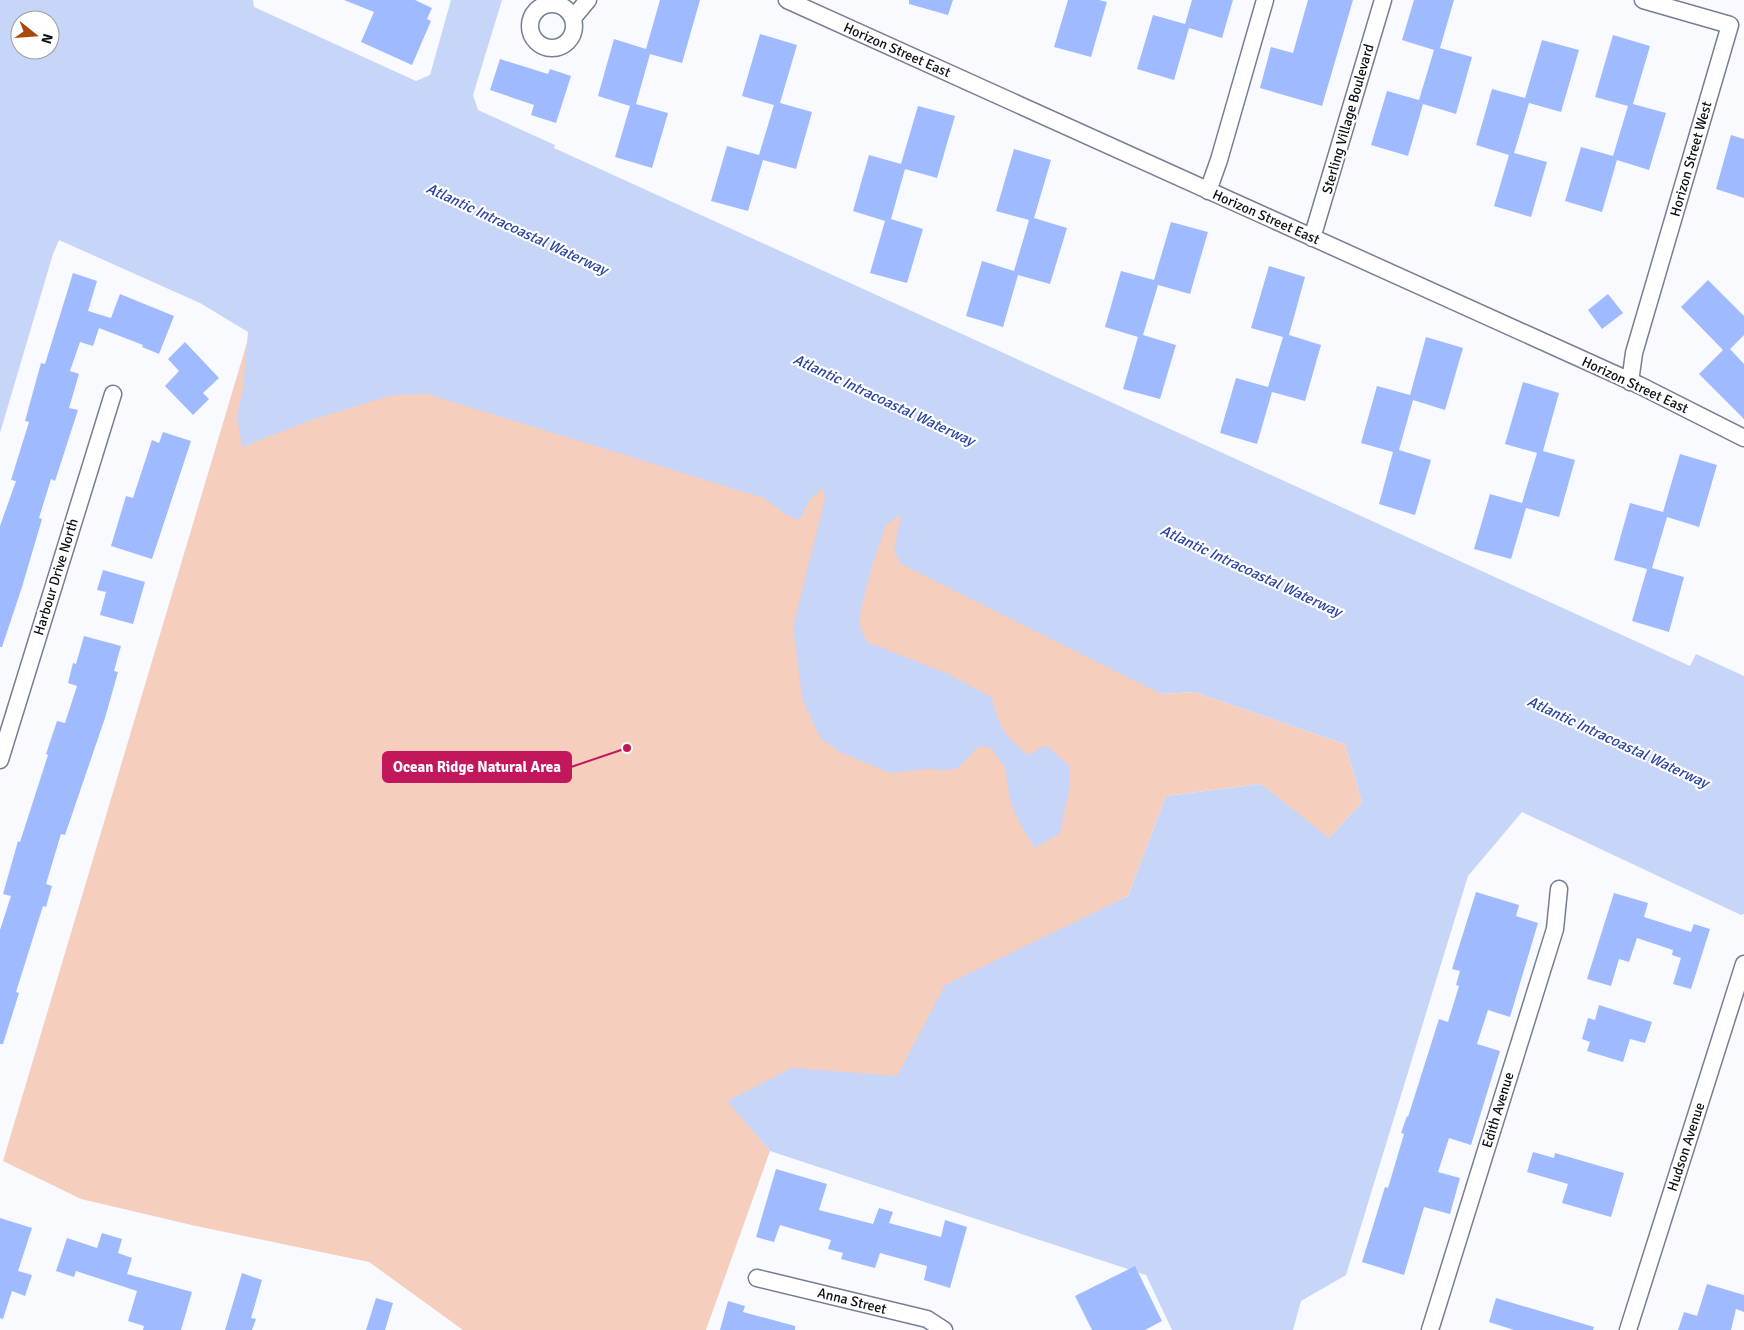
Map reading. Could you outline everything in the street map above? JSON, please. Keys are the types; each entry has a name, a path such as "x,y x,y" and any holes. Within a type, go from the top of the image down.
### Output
{"street":[{"path":"573,18 588,0"},
{"name":"Horizon Street East","path":"787,0 1630,382 1744,438"},
{"path":"1208,191 1219,160 1265,0"},
{"name":"Sterling Village Boulevard","path":"1312,238 1383,0"},
{"name":"Horizon Street West","path":"1630,382 1634,353 1730,25 1643,0"},
{"name":"Harbour Drive North","path":"0,760 113,394"},
{"name":"Edith Avenue","path":"1430,1330 1555,929 1559,889"},
{"name":"Hudson Avenue","path":"1628,1330 1744,964"},
{"name":"Anna Street","path":"757,1278 927,1319 944,1330"}],"shaded area":[{"path":"285,215 1177,583 1162,694 1194,692 1345,744 1362,802 1328,839 1261,784 1166,796 1128,896 1076,922 996,1187 735,1109 770,1151 706,1330 463,1330 369,1262 196,1226 81,1199 3,1161"}],"water":[{"name":"Atlantic Intracoastal Waterway","path":"0,0 253,0 254,7 416,81 430,75 451,0 502,0 473,95 478,110 555,145 554,148 1690,666 1696,654 1744,676 1744,914 1741,915 1522,812 1468,876 1346,1275 1301,1301 1293,1330 1172,1330 1146,1275 770,1151 727,1101 792,1068 897,1076 945,985 1128,896 1166,796 1261,784 1329,838 1362,802 1345,744 1194,692 1161,694 901,564 894,550 901,514 886,525 872,565 860,613 860,627 867,642 946,673 991,697 997,716 1013,742 1028,755 1046,745 1069,766 1070,785 1060,833 1035,848 1020,824 1010,801 1005,768 992,749 979,746 958,768 890,773 840,752 820,738 802,698 793,627 825,499 823,488 811,498 799,520 785,514 764,498 427,394 392,395 314,419 242,447 237,416 243,389 248,332 200,303 59,240 53,254 0,433"}],"building":[{"path":"344,0 415,0 432,8 427,19 431,21 412,65 361,42 374,12"},
{"path":"660,0 700,0 682,63 650,54 636,104 668,113 652,168 615,157 630,106 598,96 614,39 646,49"},
{"path":"909,0 953,0 948,15 909,4"},
{"path":"1068,0 1099,0 1107,2 1091,57 1054,47"},
{"path":"1192,0 1233,0 1222,38 1189,28 1174,80 1137,69 1153,15 1185,24"},
{"path":"1308,0 1353,0 1322,106 1260,88 1271,47 1293,53"},
{"path":"1414,0 1454,0 1440,48 1472,57 1456,114 1423,104 1408,156 1371,145 1387,91 1419,100 1434,50 1402,40"},
{"path":"760,34 797,45 780,103 812,112 796,169 763,160 748,211 711,201 727,146 759,155 774,105 742,96"},
{"path":"1613,35 1650,46 1633,104 1666,113 1649,170 1617,160 1602,212 1565,201 1581,147 1613,156 1628,106 1595,97"},
{"path":"1542,40 1579,50 1561,112 1529,103 1514,153 1547,162 1531,217 1494,206 1509,155 1476,145 1492,89 1525,98"},
{"path":"500,59 548,74 550,69 571,76 556,123 531,115 534,105 490,90"},
{"path":"918,106 955,116 937,178 905,169 891,219 923,229 907,283 870,273 885,221 853,211 869,155 901,164"},
{"path":"1731,135 1744,139 1744,198 1716,189"},
{"path":"1014,149 1051,160 1034,218 1067,228 1050,284 1018,275 1003,327 966,316 982,261 1014,271 1029,220 996,211"},
{"path":"1171,222 1208,232 1190,294 1158,285 1143,335 1176,345 1160,399 1123,389 1138,337 1105,327 1121,271 1154,280"},
{"path":"1269,266 1305,277 1289,335 1321,345 1305,401 1272,392 1257,444 1220,433 1236,378 1268,387 1283,337 1251,328"},
{"path":"73,273 97,281 88,311 111,318 120,294 174,316 159,354 142,347 143,345 99,328 93,346 80,342 70,371 79,374 69,408 78,410 55,481 51,479 39,518 42,519 22,587 2,647 0,647 0,526 16,481 11,480 29,422 25,421 41,363 45,364"},
{"path":"1708,280 1744,316 1744,335 1730,349 1744,364 1744,419 1699,374 1723,350 1681,307"},
{"path":"1608,294 1623,313 1602,329 1588,310"},
{"path":"1426,337 1463,348 1445,410 1413,400 1399,450 1431,460 1415,515 1379,504 1393,452 1361,443 1377,386 1410,395"},
{"path":"185,342 219,378 203,393 209,399 193,415 165,386 179,371 168,359"},
{"path":"1523,382 1559,393 1543,451 1575,460 1559,517 1526,508 1511,559 1474,549 1490,494 1522,503 1537,453 1505,444"},
{"path":"163,432 191,441 152,559 111,546 126,496 133,498 152,440 159,443"},
{"path":"1680,454 1717,465 1699,527 1667,517 1652,568 1684,577 1669,632 1632,621 1647,569 1614,560 1630,503 1663,512"},
{"path":"103,570 145,582 133,624 100,615 106,592 97,590"},
{"path":"84,636 121,646 114,671 118,672 105,718 65,835 61,834 46,884 52,886 46,907 43,906 16,992 19,993 3,1044 0,1044 0,930 11,896 3,894 18,841 20,842 48,755 46,754 57,721 65,723 77,686 68,683 73,663 76,664"},
{"path":"1476,892 1519,905 1516,916 1538,923 1510,1017 1488,1010 1477,1044 1500,1051 1471,1145 1449,1138 1438,1172 1460,1178 1450,1214 1424,1207 1404,1275 1362,1262 1385,1187 1388,1188 1404,1134 1401,1133 1408,1117 1439,1019 1448,1022 1459,986 1456,985 1460,971 1452,969"},
{"path":"1614,893 1648,903 1644,917 1691,932 1694,924 1710,929 1691,989 1673,984 1681,958 1672,955 1673,950 1637,938 1629,962 1619,959 1611,986 1587,979"},
{"path":"1599,1005 1652,1022 1645,1043 1630,1039 1623,1062 1587,1051 1590,1042 1582,1039 1588,1018 1595,1020"},
{"path":"1533,1152 1554,1158 1555,1153 1624,1173 1611,1217 1562,1203 1568,1184 1527,1172"},
{"path":"776,1169 827,1184 819,1210 873,1224 879,1208 893,1212 889,1223 941,1237 945,1220 967,1227 950,1288 924,1280 927,1266 880,1253 875,1268 841,1259 843,1253 828,1249 831,1240 780,1225 774,1242 756,1237"},
{"path":"0,1218 32,1228 18,1271 32,1275 25,1296 12,1291 3,1319 0,1318"},
{"path":"102,1233 122,1239 118,1253 132,1258 127,1274 192,1292 181,1330 143,1330 144,1326 128,1321 137,1291 76,1271 74,1277 56,1271 67,1238 97,1248"},
{"path":"1135,1266 1162,1321 1145,1330 1092,1330 1075,1296"},
{"path":"242,1273 262,1280 251,1318 256,1319 252,1330 225,1330"},
{"path":"1707,1284 1744,1295 1744,1312 1736,1309 1731,1330 1678,1330 1684,1312 1697,1316"},
{"path":"376,1298 393,1303 385,1330 366,1330"},
{"path":"1496,1298 1594,1327 1593,1330 1514,1330 1489,1322"},
{"path":"728,1301 745,1306 743,1312 795,1326 795,1330 720,1330"}],"place":[{"name":"Ocean Ridge Natural Area","path":"627,748"}]}
